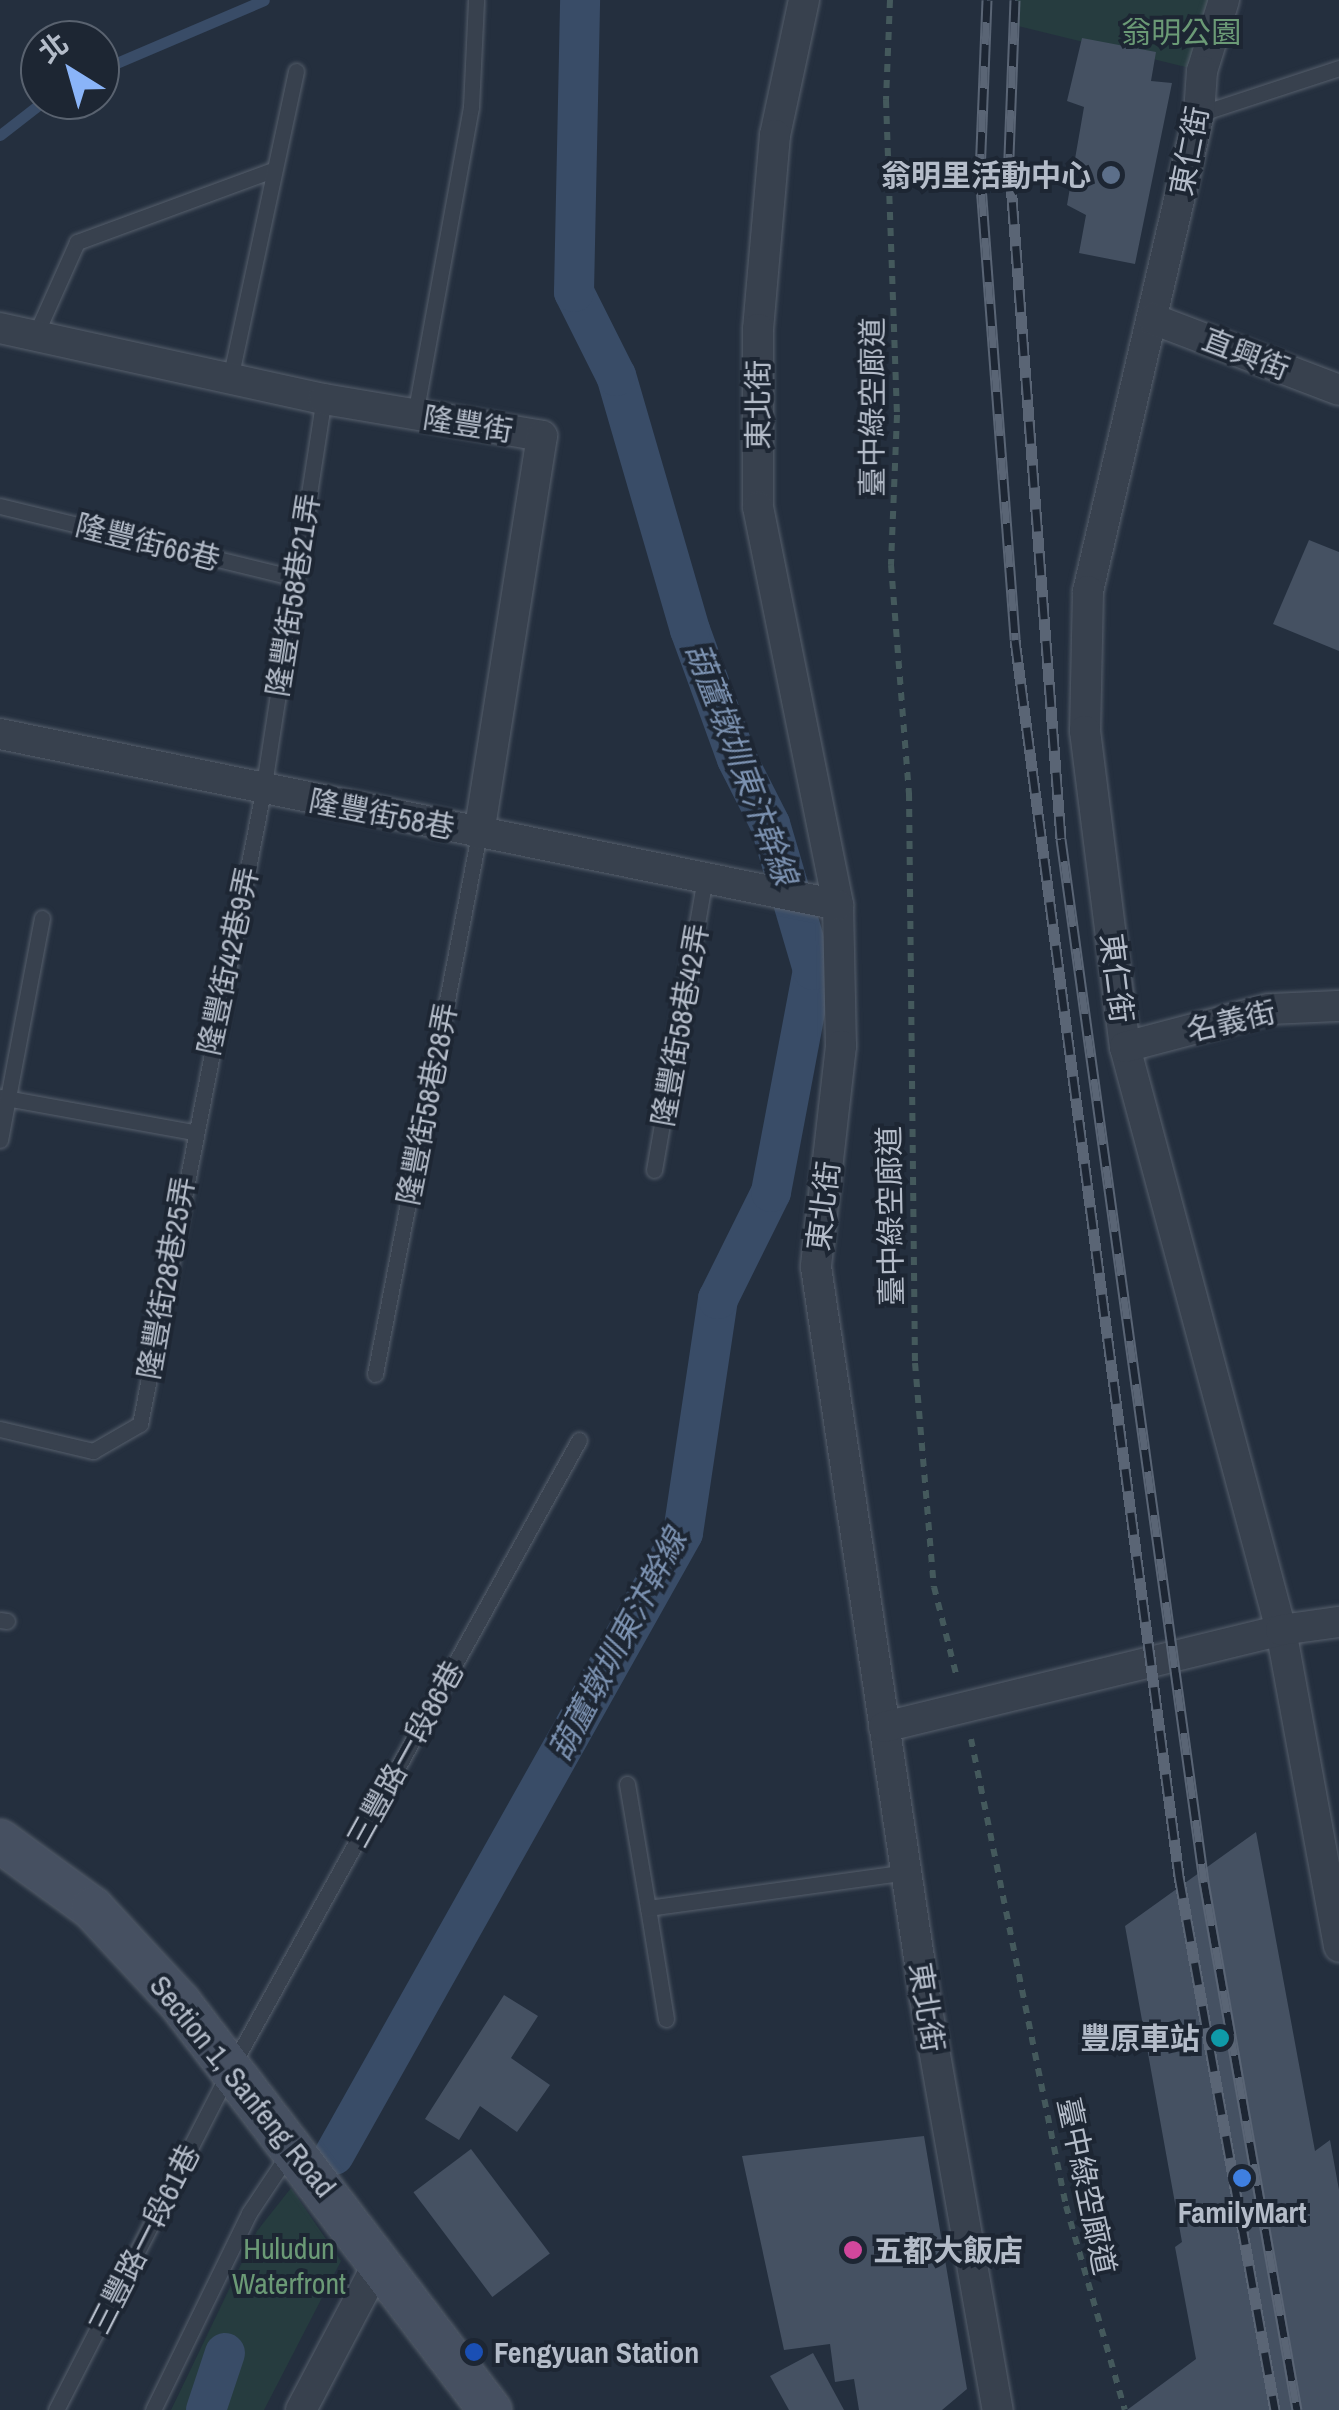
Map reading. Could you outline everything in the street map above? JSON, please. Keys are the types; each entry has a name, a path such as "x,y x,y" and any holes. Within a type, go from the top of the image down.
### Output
{"street":[{"name":"東北街","path":"804,0 775,135 758,330 758,507 826,903 841,1046 816,1267 906,1872 991,2403"},
{"name":"東仁街","path":"1224,0 1202,71 1198,114 1154,319 1088,591 1085,731 1126,1047 1281,1630 1339,1947"},
{"name":"直興街","path":"1154,319 1339,390"},
{"name":"隆豐街","path":"0,328 324,399 542,436 479,834"},
{"name":"隆豐街58巷","path":"0,734 263,791 826,903"},
{"name":"名義街","path":"1126,1047 1269,1009 1339,1006"},
{"path":"884,1727 1281,1630 1339,1622"},
{"name":"Section 1, Sanfeng Road","path":"0,1841 92,1908 231,2068 294,2145 490,2410"},
{"path":"301,2410 380,2260"}],"lane":[{"path":"415,415 470,108 476,0"},
{"path":"1198,114 1339,68"},
{"path":"230,379 270,172 296,71"},
{"path":"35,336 77,242 270,172"},
{"name":"隆豐街58巷21弄","path":"263,791 324,399"},
{"name":"隆豐街66巷","path":"0,506 296,578"},
{"name":"隆豐街42巷9弄","path":"192,1132 263,791"},
{"name":"隆豐街58巷28弄","path":"376,1374 479,834"},
{"name":"隆豐街58巷42弄","path":"654,1170 705,879"},
{"path":"0,1140 4,1098 42,918"},
{"path":"4,1098 192,1132"},
{"name":"隆豐街28巷25弄","path":"0,1429 92,1450 140,1424 192,1132"},
{"name":"三豐路一段86巷","path":"231,2068 579,1440"},
{"path":"627,1784 666,2019"},
{"path":"648,1908 906,1872"},
{"name":"三豐路一段61巷","path":"56,2410 231,2068"},
{"path":"153,2410 249,2213 294,2145"}],"path":[{"name":"臺中綠空廊道","path":"890,0 886,100 897,398 891,565 909,793 916,1364 934,1587 964,1708 1066,2206 1124,2410"}],"green space":[{"name":"翁明公園","path":"1017,0 1224,0 1202,71 1014,25"},
{"name":"Huludun Waterfront","path":"291,2188 341,2261 264,2410 171,2410 257,2231"}],"building":[{"name":"翁明里活動中心","path":"1082,38 1156,52 1151,81 1172,83 1135,264 1079,253 1086,215 1067,205 1084,107 1067,101"},
{"path":"1309,540 1339,552 1339,651 1273,624"},
{"name":"豐原車站","path":"1256,1832 1315,2151 1330,2140 1339,2190 1339,2410 1127,2410 1196,2359 1175,2247 1182,2242 1125,1926"},
{"path":"504,1995 538,2016 511,2058 550,2085 517,2132 480,2106 459,2140 425,2119"},
{"name":"五都大飯店","path":"924,2136 967,2389 942,2410 859,2410 854,2379 835,2382 830,2344 784,2350 742,2156"},
{"path":"471,2149 550,2254 492,2297 413,2192"},
{"path":"813,2353 844,2410 789,2410 770,2376"}],"waterway":[{"path":"120,61 264,0"},
{"name":"葫蘆墩圳東汴幹線","path":"334,2155 683,1533 718,1299 771,1192 813,970 770,824 737,759 690,630 616,376 574,292 580,0"},
{"path":"0,135 20,119"},
{"name":"葫蘆墩圳東汴幹線","path":"206,2410 225,2353"}],"railway":[{"path":"987,0 980,172 1015,640 1179,1876 1275,2410"},
{"path":"1015,0 1009,158 1061,839 1204,1882 1297,2410"}],"place":[{"name":"翁明里活動中心","path":"1111,175"},
{"name":"豐原車站","path":"1220,2038"},
{"name":"FamilyMart","path":"1242,2178"},
{"name":"五都大飯店","path":"853,2250"},
{"name":"Fengyuan Station","path":"474,2352"}]}
